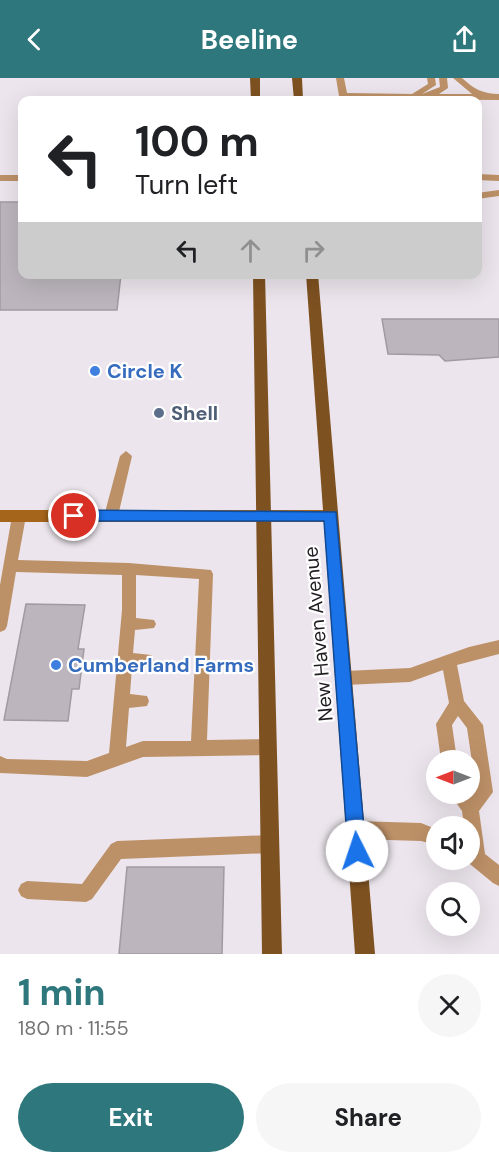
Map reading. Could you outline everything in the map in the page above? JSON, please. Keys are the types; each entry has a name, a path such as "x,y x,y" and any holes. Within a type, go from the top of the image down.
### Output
{"main road":[{"path":"255,78 256,96"},
{"path":"297,78 299,96"},
{"path":"259,279 272,954"},
{"name":"New Haven Avenue","path":"312,279 365,954"},
{"path":"0,516 331,516"}],"street":[{"path":"0,178 18,178"}],"lane":[{"path":"340,78 342,96 429,96 444,88 446,82 443,78"},
{"path":"411,96 432,85 431,78"},
{"path":"457,78 470,90 486,97"},
{"path":"482,97 499,97"},
{"path":"482,177 499,178"},
{"path":"482,196 499,194"},
{"path":"111,516 126,456"},
{"path":"0,626 19,516"},
{"path":"11,566 129,569 206,574 197,623 195,661 194,702 199,748"},
{"path":"117,758 128,624 129,569"},
{"path":"128,624 149,624"},
{"path":"345,678 410,675 468,654 499,647"},
{"path":"125,660 146,660"},
{"path":"449,662 457,704 475,725 485,792 470,808"},
{"path":"121,701 141,701"},
{"path":"448,750 444,724 457,704"},
{"path":"0,764 4,767 87,769 143,749 268,747"},
{"path":"467,804 470,808 471,816"},
{"path":"356,830 426,834"},
{"path":"27,890 86,893 117,850 270,844"},
{"path":"480,860 499,877"}],"building":[{"path":"0,202 18,202 18,279 120,279 117,310 0,310"},
{"path":"382,319 499,319 499,357 445,361 439,355 388,354"},
{"path":"26,604 85,605 78,649 84,649 79,689 72,689 68,721 4,720"},
{"path":"127,867 224,867 222,954 119,954"}],"place":[{"name":"Circle K","path":"95,371"},
{"name":"Shell","path":"159,413"},
{"name":"Cumberland Farms","path":"56,665"}],"route":[{"path":"74,516 331,516 357,851"}]}
